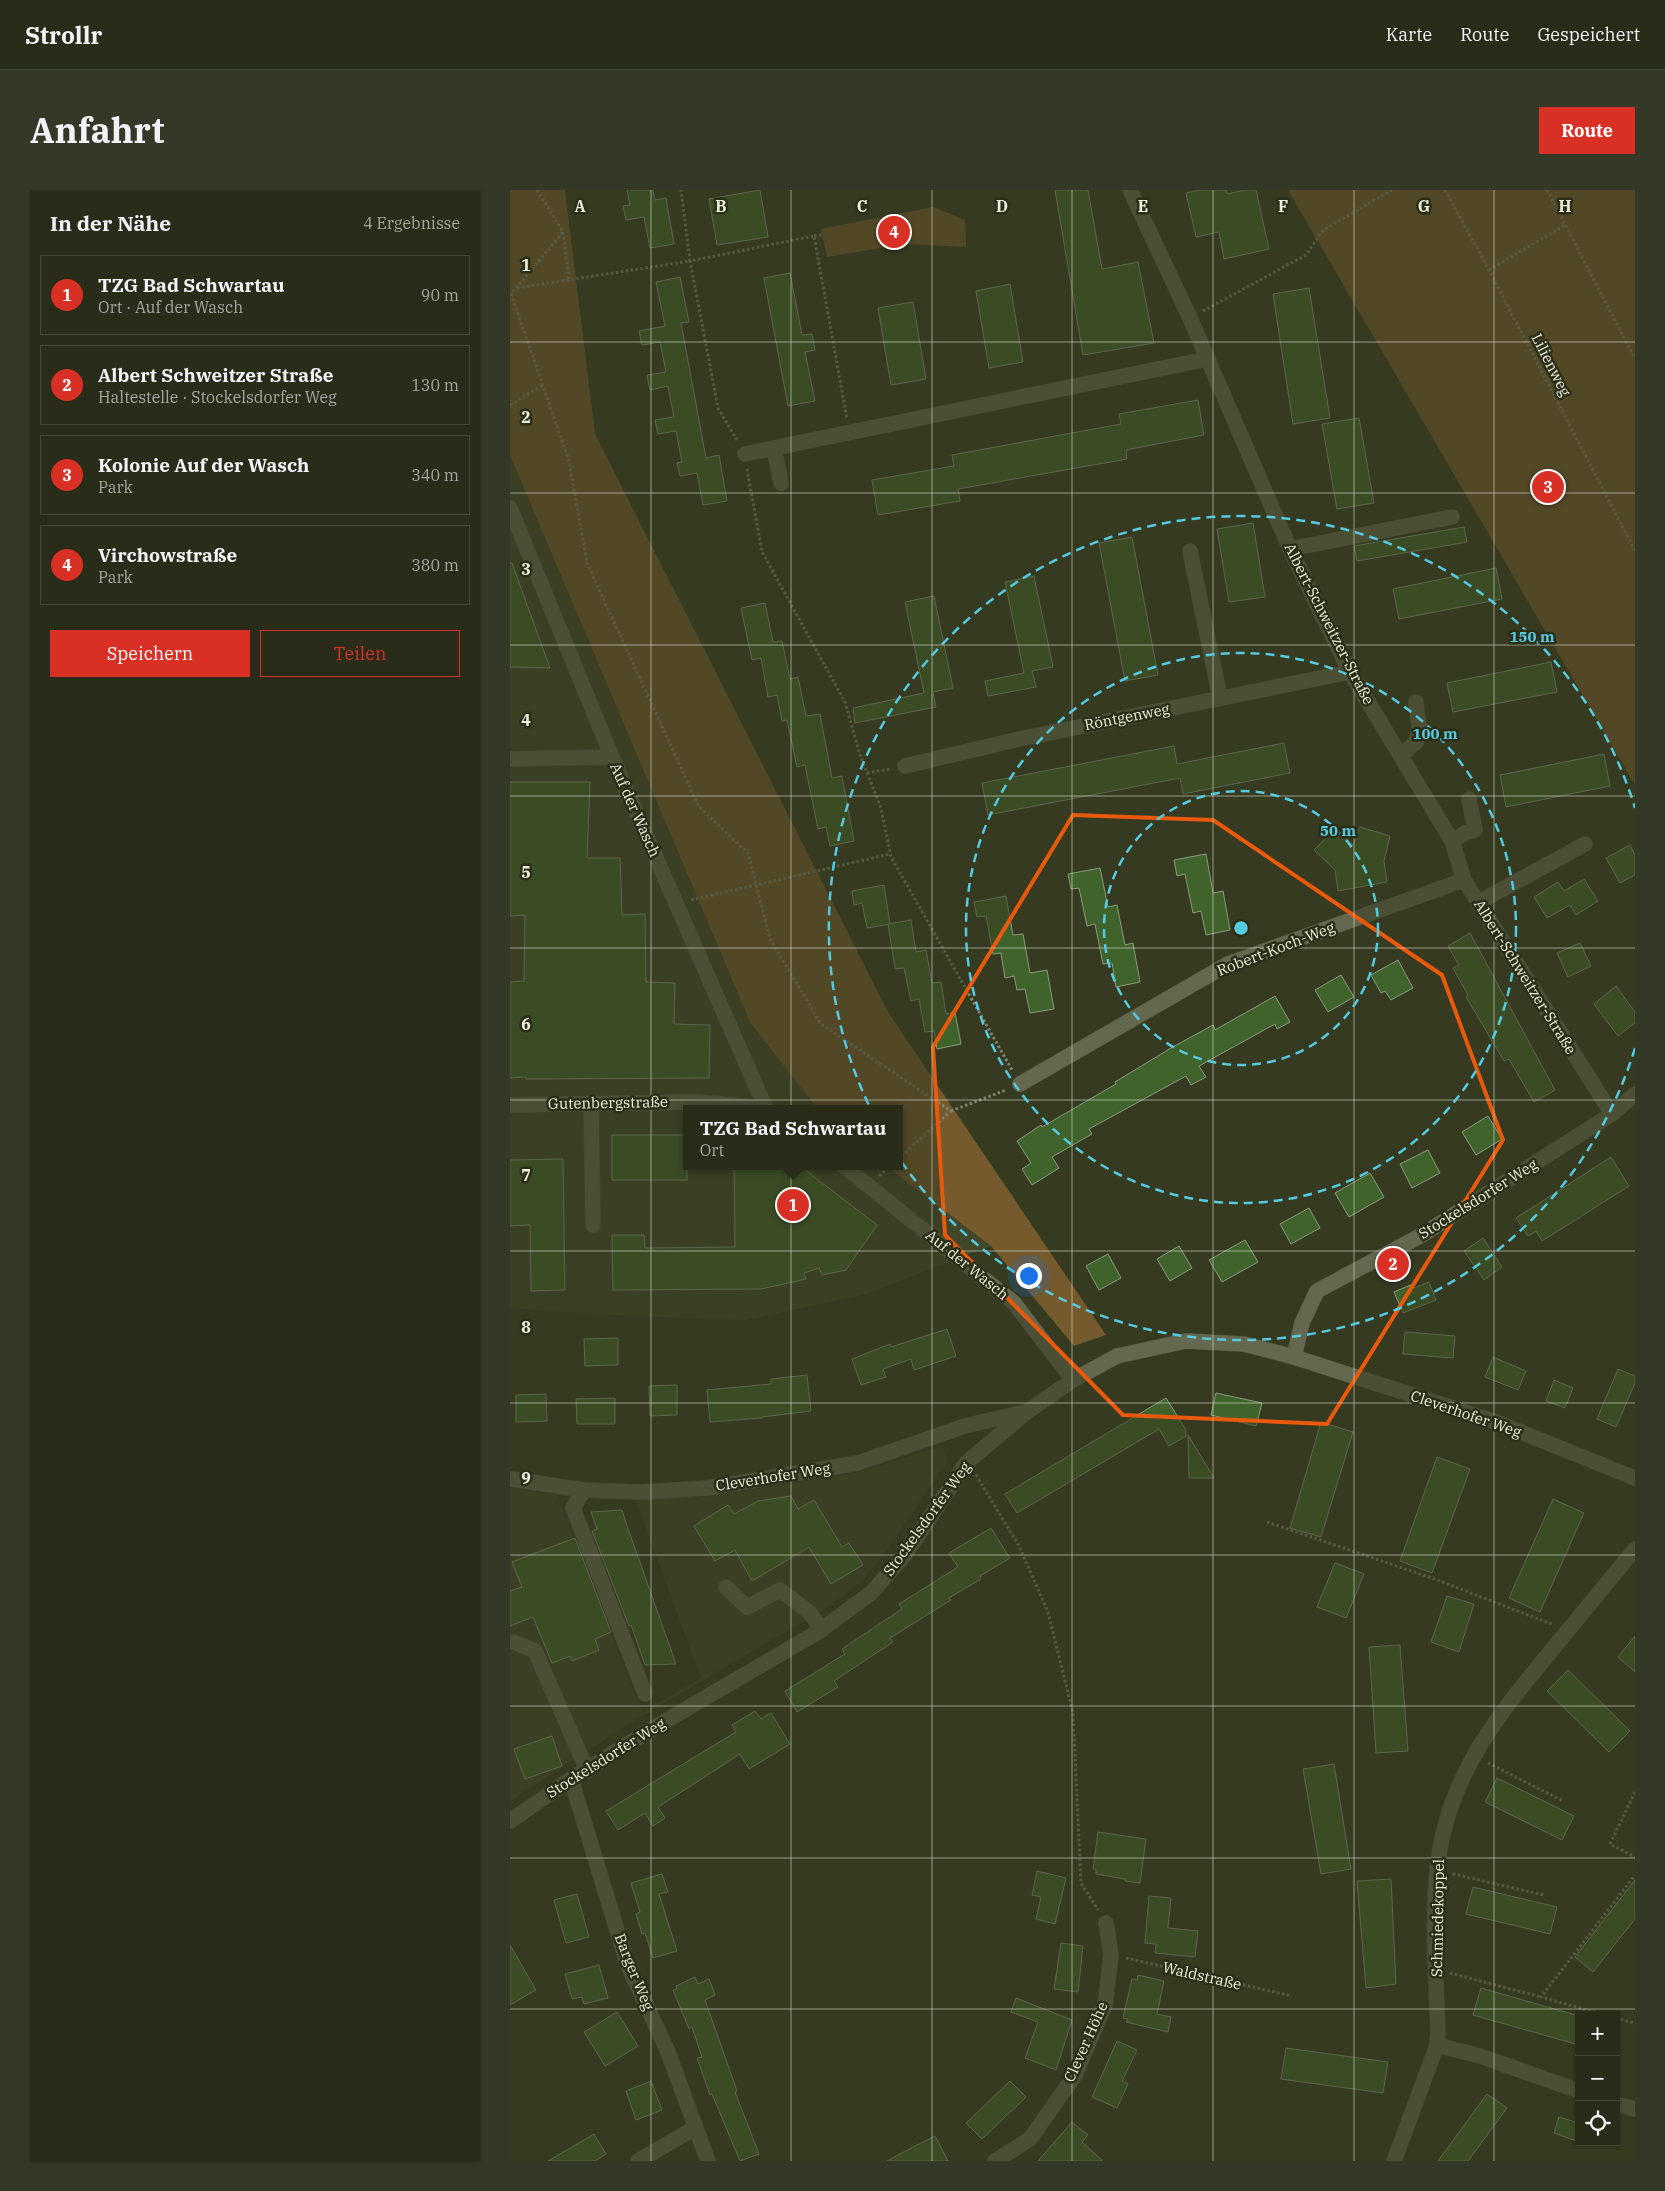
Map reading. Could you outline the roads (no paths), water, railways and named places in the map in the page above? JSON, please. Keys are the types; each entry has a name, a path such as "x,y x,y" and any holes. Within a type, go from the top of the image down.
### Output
{"street":[{"name":"Albert-Schweitzer-Straße","path":"1130,190 1190,318 1290,548 1350,672 1452,841 1464,880 1612,1114"},
{"path":"745,454 1207,359"},
{"path":"774,449 781,483"},
{"name":"Auf der Wasch","path":"510,508 612,757 764,1105"},
{"path":"1290,548 1452,517"},
{"path":"1190,551 1220,698"},
{"name":"Röntgenweg","path":"905,766 1019,739 1350,672"},
{"path":"1401,756 1417,741 1419,726 1416,702"},
{"path":"510,759 612,757"},
{"path":"1452,841 1465,833 1475,830 1470,800"},
{"path":"1479,902 1585,844"},
{"name":"Robert-Koch-Weg","path":"1020,1084 1228,964 1464,880"},
{"name":"Stockelsdorfer Weg","path":"510,1820 657,1726 822,1629 871,1593 904,1556 967,1462 1028,1411 1073,1380 1117,1356 1186,1341 1244,1344 1294,1357 1302,1323 1317,1291 1422,1235 1612,1114 1635,1094"},
{"name":"Gutenbergstraße","path":"510,1105 698,1102 727,1105"},
{"path":"591,1103 593,1225"},
{"name":"Auf der Wasch","path":"849,1170 1014,1303 1073,1380"},
{"name":"Cleverhofer Weg","path":"1294,1357 1496,1422 1635,1478"},
{"name":"Cleverhofer Weg","path":"510,1479 584,1490 641,1492 708,1488 858,1463 965,1426 1028,1411"},
{"path":"584,1490 573,1508 645,1694"},
{"name":"Schmiedekoppel","path":"1394,2161 1437,2045 1436,1970 1440,1852 1450,1813 1472,1756 1519,1688 1635,1549"},
{"path":"726,1587 747,1607 780,1590 809,1612 822,1629"},
{"path":"514,1642 535,1651 587,1770"},
{"name":"Barger Weg","path":"572,1779 627,1963 668,2052 708,2161"},
{"name":"Clever Höhe","path":"995,2161 1030,2139 1074,2074 1106,2005 1111,1954 1106,1923"},
{"path":"1437,2045 1480,2056 1575,2090"},
{"path":"1620,2105 1635,2110"},
{"path":"638,2161 695,2128"}],"place":[{"name":"Virchowstraße","path":"894,232"},
{"name":"Kolonie Auf der Wasch","path":"1548,487"},
{"name":"TZG Bad Schwartau","path":"793,1205"},
{"name":"Albert Schweitzer Straße","path":"1393,1264"}]}
